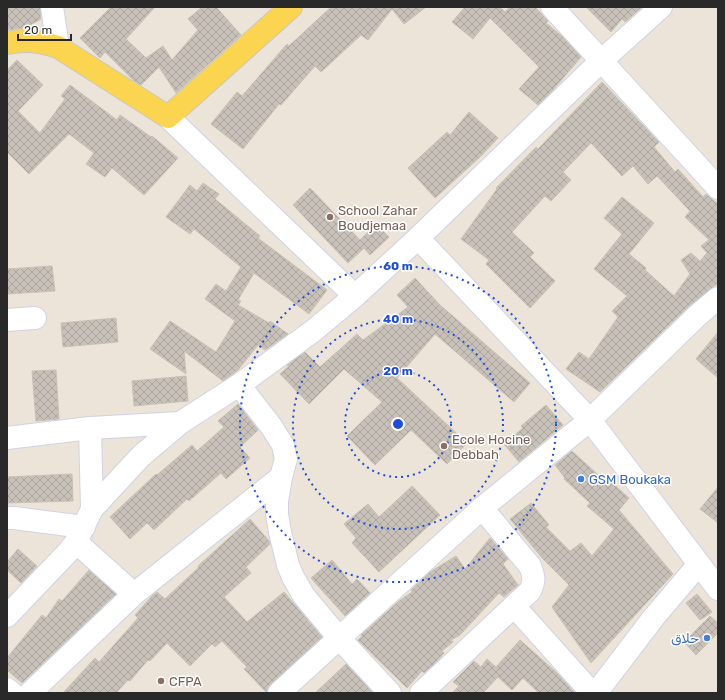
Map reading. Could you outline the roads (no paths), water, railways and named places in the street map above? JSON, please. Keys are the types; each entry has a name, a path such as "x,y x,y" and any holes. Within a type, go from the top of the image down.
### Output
{"main road":[{"path":"7,43 17,41 44,42 58,47 168,117 291,7"}],"street":[{"path":"52,7 58,47"},
{"path":"552,7 718,188"},
{"path":"7,616 84,526 141,456 180,423 239,385 313,332 355,296 418,238 601,61 661,7"},
{"path":"168,117 355,296"},
{"path":"418,238 590,420 718,589"},
{"path":"279,693 482,508 590,420 698,315 718,298"},
{"path":"7,320 36,318"},
{"path":"239,385 271,426 283,445 286,459 277,501 277,514 288,565 293,577 304,596 339,638 390,693"},
{"path":"7,438 90,428 180,423"},
{"path":"90,428 84,526 134,594"},
{"path":"30,693 134,594 281,478"},
{"path":"421,693 530,591 535,582 530,566 482,508"},
{"path":"7,518 84,526"},
{"path":"596,693 654,617 699,564"},
{"path":"514,606 592,693"},
{"path":"7,689 12,693"}],"place":[{"name":"School Zahar Boudjemaa","path":"330,217"},
{"name":"Ecole Hocine Debbah","path":"444,446"},
{"name":"GSM Boukaka","path":"581,479"},
{"name":"حلاق","path":"707,638"},
{"name":"CFPA","path":"161,681"}]}
